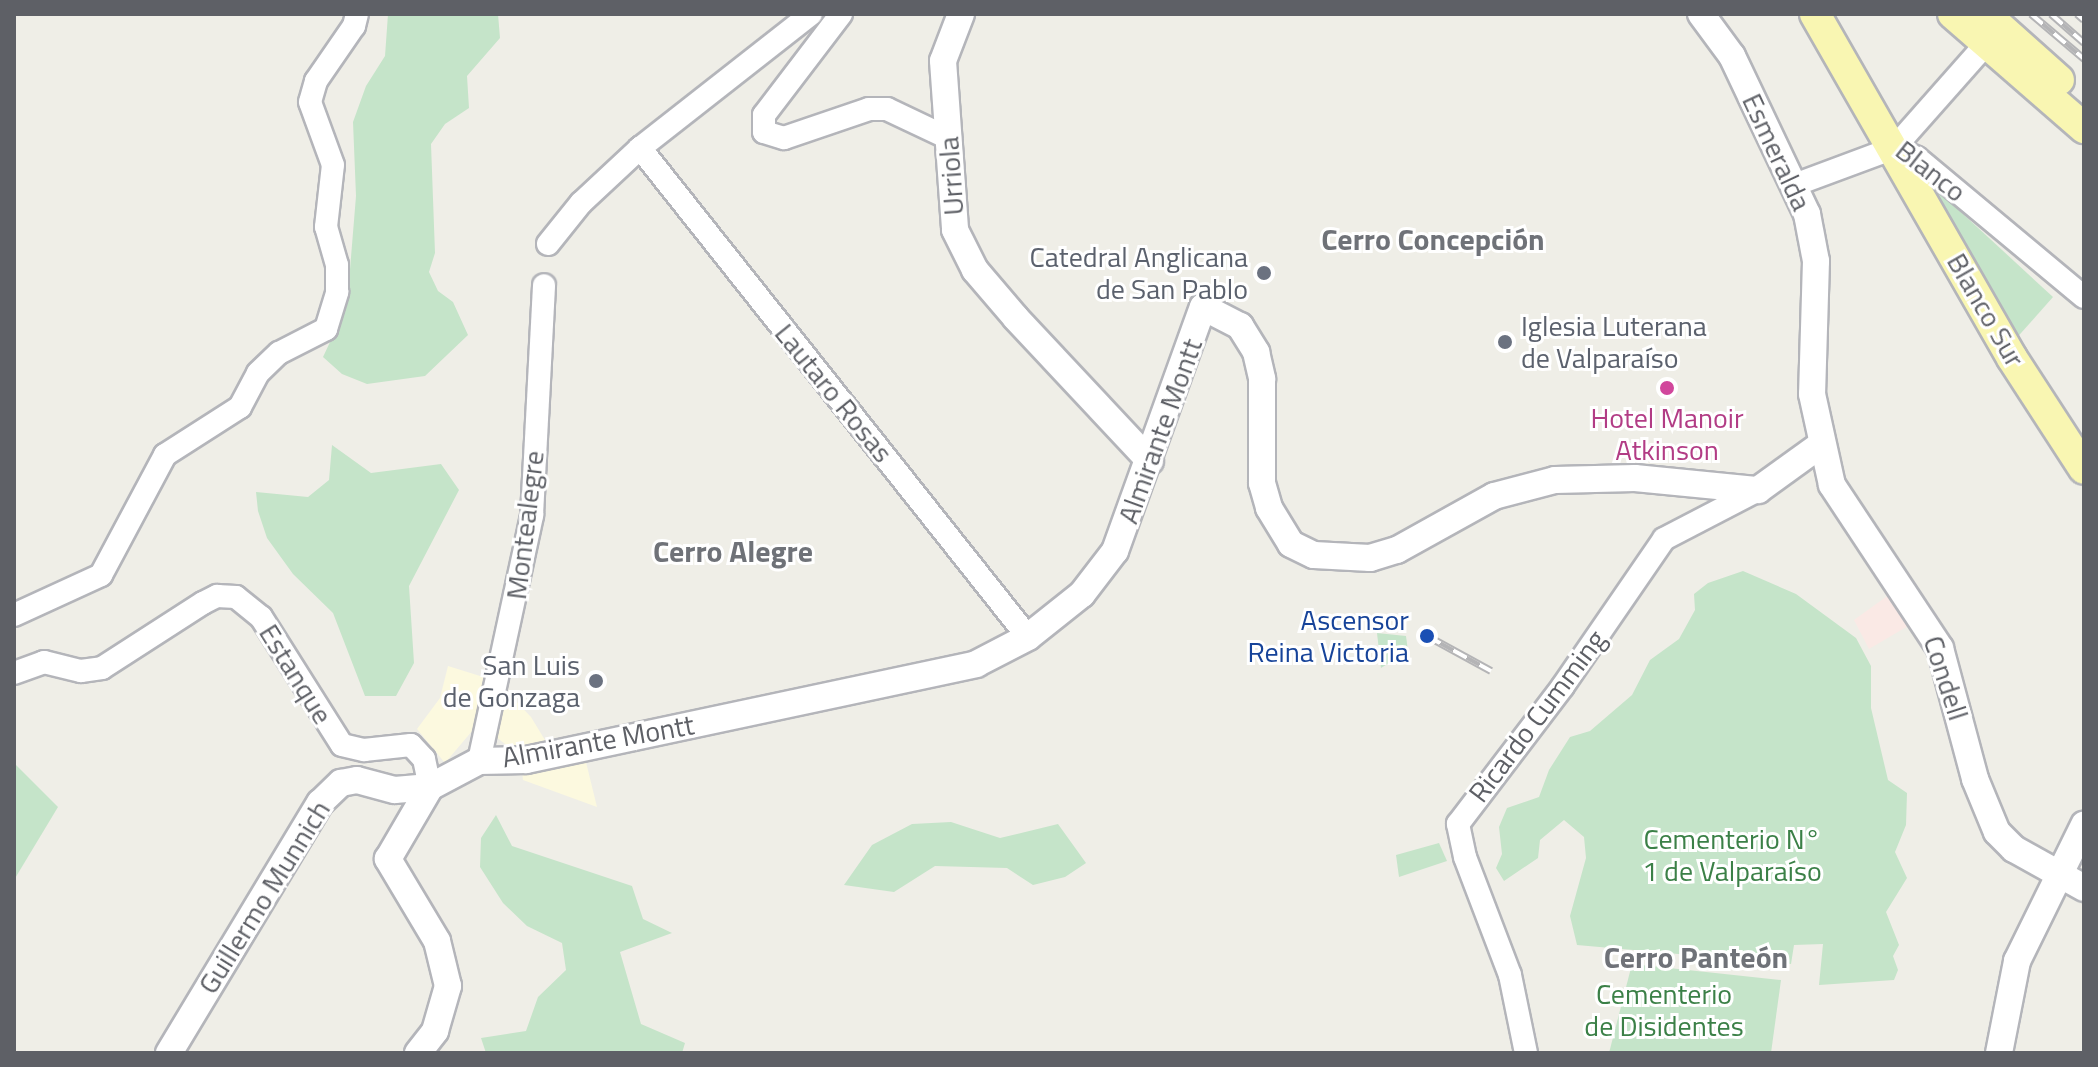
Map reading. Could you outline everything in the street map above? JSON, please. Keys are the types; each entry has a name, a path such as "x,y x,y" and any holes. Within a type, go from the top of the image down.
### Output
{"main road":[{"name":"Urriola","path":"961,14 943,61 955,230 975,270 1150,461"},
{"name":"Esmeralda","path":"1701,14 1724,42 1797,184 1816,261 1812,384 1819,446"},
{"name":"Blanco","path":"1815,14 1894,148"},
{"path":"1953,14 2084,128"},
{"path":"1985,14 2084,103"},
{"name":"Blanco Sur","path":"1894,148 2012,358 2084,469"},
{"name":"Almirante Montt","path":"430,787 479,761 526,760 976,664 1028,637 1082,594 1115,551 1203,307 1240,326 1256,352 1262,379 1262,483 1278,529 1306,553 1348,559 1397,550 1494,496 1555,480 1635,478 1758,490"},
{"path":"1758,490 1819,446"},
{"name":"Condell","path":"1819,446 1832,485 1940,648 1990,820 2014,849 2084,888"},
{"name":"Guillermo Munnich","path":"169,1053 330,791 349,780 384,789 430,787"},
{"path":"418,1053 435,1031 448,986 437,941 388,859 430,787"},
{"path":"1999,1053 2017,961 2057,872 2084,825"}],"street":[{"path":"14,615 101,575 165,455 240,407 258,373 279,353 326,329 337,292 337,265 326,227 333,165 310,102 316,81 354,26 357,14"},
{"path":"548,244 581,203 640,148 811,14"},
{"path":"841,14 764,115 764,132 784,138 869,109 887,109 948,138"},
{"path":"1797,184 1894,148 1986,44"},
{"name":"Lautaro Rosas","path":"640,148 1028,637"},
{"name":"Blanco","path":"1894,148 1927,166 2084,297"},
{"name":"Montealegre","path":"479,761 532,515 544,285"},
{"name":"Ricardo Cumming","path":"1526,1053 1510,975 1465,857 1458,824 1563,686 1664,539 1758,490"},
{"name":"Estanque","path":"14,673 44,662 81,671 102,668 203,603 217,596 236,597 261,617 342,745 364,750 411,745 424,759 430,787"}],"shaded area":[{"path":"1890,594 1908,626 1869,649 1854,620"},
{"path":"448,666 493,680 478,724 445,763 417,729 440,698"},
{"path":"508,693 531,717 551,750 521,756 496,737"},
{"path":"584,754 597,807 523,780 522,771"}],"green space":[{"path":"388,14 498,14 500,38 467,76 469,108 445,124 431,144 435,253 429,272 438,291 453,302 468,335 425,376 367,384 342,374 323,357 347,306 356,196 353,122 366,86 385,56"},
{"path":"1924,178 2053,297 2013,342"},
{"path":"332,445 371,473 441,464 459,490 409,586 414,663 396,696 365,696 333,613 293,574 267,538 258,511 256,492 308,497 329,480"},
{"name":"Cementerio N° 1 de Valparaíso","path":"1743,571 1796,594 1856,638 1871,666 1871,708 1888,780 1907,793 1906,825 1895,852 1907,878 1886,912 1899,945 1893,956 1898,970 1894,980 1819,985 1823,944 1794,945 1791,964 1577,945 1570,916 1586,858 1584,837 1564,820 1540,840 1538,858 1504,881 1496,868 1502,854 1499,827 1507,808 1539,797 1549,770 1570,737 1590,731 1632,695 1650,660 1679,639 1695,610 1694,594 1708,583"},
{"path":"1377,633 1406,636 1408,651 1381,668"},
{"path":"14,763 58,807 14,880"},
{"path":"496,815 512,846 632,886 643,919 672,933 620,952 641,1024 685,1043 682,1053 486,1053 481,1038 526,1031 538,997 566,970 562,943 527,926 503,903 480,867 481,838"},
{"path":"951,822 1000,838 1058,824 1086,863 1065,877 1033,885 1007,868 935,866 894,892 844,885 872,845 912,824"},
{"path":"1439,843 1447,861 1399,877 1396,855"},
{"name":"Cementerio de Disidentes","path":"1632,964 1781,980 1771,1053 1609,1053"}],"railway":[{"path":"2031,14 2084,59"},
{"path":"2051,14 2084,43"},
{"path":"2077,14 2084,20"},
{"path":"1427,636 1491,671"}],"place":[{"name":"Catedral Anglicana de San Pablo","path":"1264,273"},
{"name":"Iglesia Luterana de Valparaíso","path":"1505,342"},
{"name":"Hotel Manoir Atkinson","path":"1667,388"},
{"name":"Ascensor Reina Victoria","path":"1427,636"},
{"name":"San Luis de Gonzaga","path":"596,681"}],"district":[{"name":"Cerro Concepción","path":"1433,239"},
{"name":"Cerro Alegre","path":"733,551"},
{"name":"Cerro Panteón","path":"1696,957"}]}
